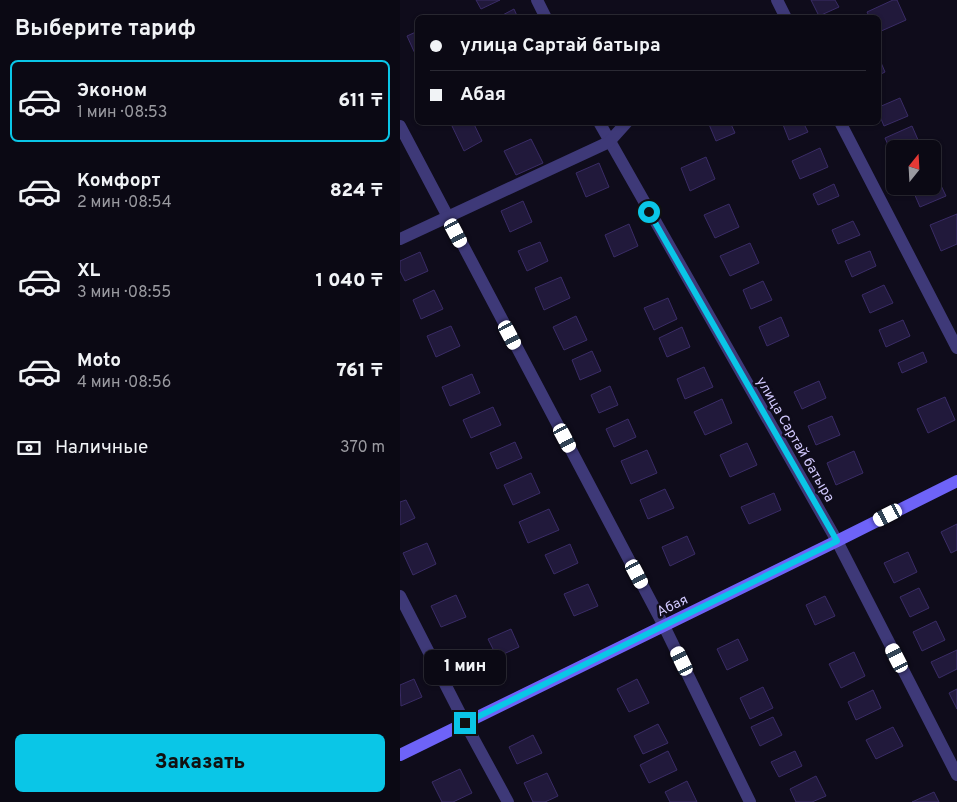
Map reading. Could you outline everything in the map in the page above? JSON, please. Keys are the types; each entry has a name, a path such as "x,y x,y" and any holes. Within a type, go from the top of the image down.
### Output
{"street":[{"path":"538,0 545,15"},
{"path":"777,0 784,15"},
{"name":"улица Сартай батыра","path":"600,125 837,541 957,775"},
{"path":"400,239 609,142 624,125"},
{"path":"842,125 957,348"},
{"path":"400,126 664,626 750,802"},
{"name":"Абая","path":"400,755 957,481"},
{"path":"400,596 508,802"}],"building":[{"path":"476,0 500,0 481,9"},
{"path":"811,0 835,0 839,7 818,15"},
{"path":"897,0 906,20 881,31 881,15 868,15 867,12"},
{"path":"514,9 517,15 503,15"},
{"path":"415,32 415,54 407,36"},
{"path":"881,63 885,72 881,74"},
{"path":"900,98 908,116 884,126 881,119 881,106"},
{"path":"474,125 482,141 464,151 452,126"},
{"path":"709,125 731,125 735,133 716,141"},
{"path":"783,125 804,125 808,132 789,140"},
{"path":"912,126 918,140 886,140 885,138"},
{"path":"531,139 543,163 516,175 504,151"},
{"path":"820,148 828,167 800,179 792,161"},
{"path":"706,157 715,179 690,191 681,168"},
{"path":"599,163 609,187 586,197 576,173"},
{"path":"834,184 839,196 818,205 813,194"},
{"path":"941,186 946,196 920,207 915,195 941,195"},
{"path":"523,201 532,222 510,232 501,211"},
{"path":"729,204 739,227 715,238 704,215"},
{"path":"957,214 957,244 941,251 930,225"},
{"path":"853,221 860,235 838,244 832,230"},
{"path":"629,224 638,246 614,257 605,235"},
{"path":"540,242 548,261 527,271 518,251"},
{"path":"750,243 759,263 730,276 720,256"},
{"path":"870,251 876,266 852,277 845,261"},
{"path":"420,252 428,271 405,281 400,271 400,261"},
{"path":"561,277 570,298 544,310 535,288"},
{"path":"763,281 772,300 751,309 743,290"},
{"path":"884,285 893,303 870,313 862,295"},
{"path":"434,290 443,309 421,319 413,300"},
{"path":"668,298 677,319 654,330 644,308"},
{"path":"576,316 587,340 564,350 553,327"},
{"path":"781,317 789,336 767,346 759,327"},
{"path":"903,320 910,336 886,347 879,330"},
{"path":"451,326 460,346 436,357 427,336"},
{"path":"682,327 690,347 667,357 659,338"},
{"path":"592,351 601,371 580,380 572,360"},
{"path":"923,352 927,362 902,373 898,363"},
{"path":"704,367 713,387 685,399 677,379"},
{"path":"472,374 480,393 450,406 442,387"},
{"path":"819,381 826,398 802,409 794,392"},
{"path":"610,386 618,405 599,413 591,395"},
{"path":"945,397 955,420 928,433 917,409"},
{"path":"722,399 732,423 705,435 694,412"},
{"path":"493,407 501,425 471,438 463,420"},
{"path":"832,416 840,435 816,445 808,426"},
{"path":"628,419 636,437 614,447 606,429"},
{"path":"515,442 522,458 497,469 490,453"},
{"path":"747,443 757,465 730,477 720,455"},
{"path":"647,450 657,473 631,484 621,461"},
{"path":"854,451 863,473 836,485 827,463"},
{"path":"531,473 540,493 513,505 504,485"},
{"path":"665,489 674,508 648,519 640,500"},
{"path":"774,493 781,510 749,524 741,507"},
{"path":"406,500 415,518 400,525 400,502"},
{"path":"549,509 559,530 528,543 519,522"},
{"path":"957,524 957,550 951,553 941,532"},
{"path":"687,536 695,554 670,566 662,547"},
{"path":"427,543 436,564 413,575 403,553"},
{"path":"570,544 578,563 554,574 545,555"},
{"path":"908,552 917,572 894,583 884,563"},
{"path":"588,584 598,606 574,616 564,594"},
{"path":"919,588 929,608 910,617 900,597"},
{"path":"456,595 466,617 441,627 431,606"},
{"path":"825,596 835,616 815,625 806,605"},
{"path":"936,621 945,640 922,651 913,632"},
{"path":"511,629 519,647 497,657 488,639"},
{"path":"738,639 748,660 727,670 717,649"},
{"path":"957,650 957,669 939,678 931,662"},
{"path":"854,652 865,676 841,688 829,664"},
{"path":"414,679 422,697 401,706 400,685"},
{"path":"637,679 649,703 629,712 617,689"},
{"path":"763,687 773,708 750,719 740,698"},
{"path":"957,689 957,709 949,693"},
{"path":"873,690 881,708 856,720 848,702"},
{"path":"773,717 782,735 760,746 751,727"},
{"path":"658,724 668,743 643,754 634,736"},
{"path":"893,727 903,746 876,759 866,740"},
{"path":"533,735 542,753 517,764 509,747"},
{"path":"668,751 677,770 649,783 640,765"},
{"path":"795,751 802,766 779,777 771,762"},
{"path":"460,769 472,793 453,802 442,802 432,782"},
{"path":"547,773 558,796 545,802 533,802 524,783"},
{"path":"816,776 826,796 812,802 796,802 790,789"},
{"path":"687,781 697,802 670,802 665,792"},
{"path":"934,792 939,802 912,802"}],"route":[{"path":"465,723 837,541 649,212"}]}
